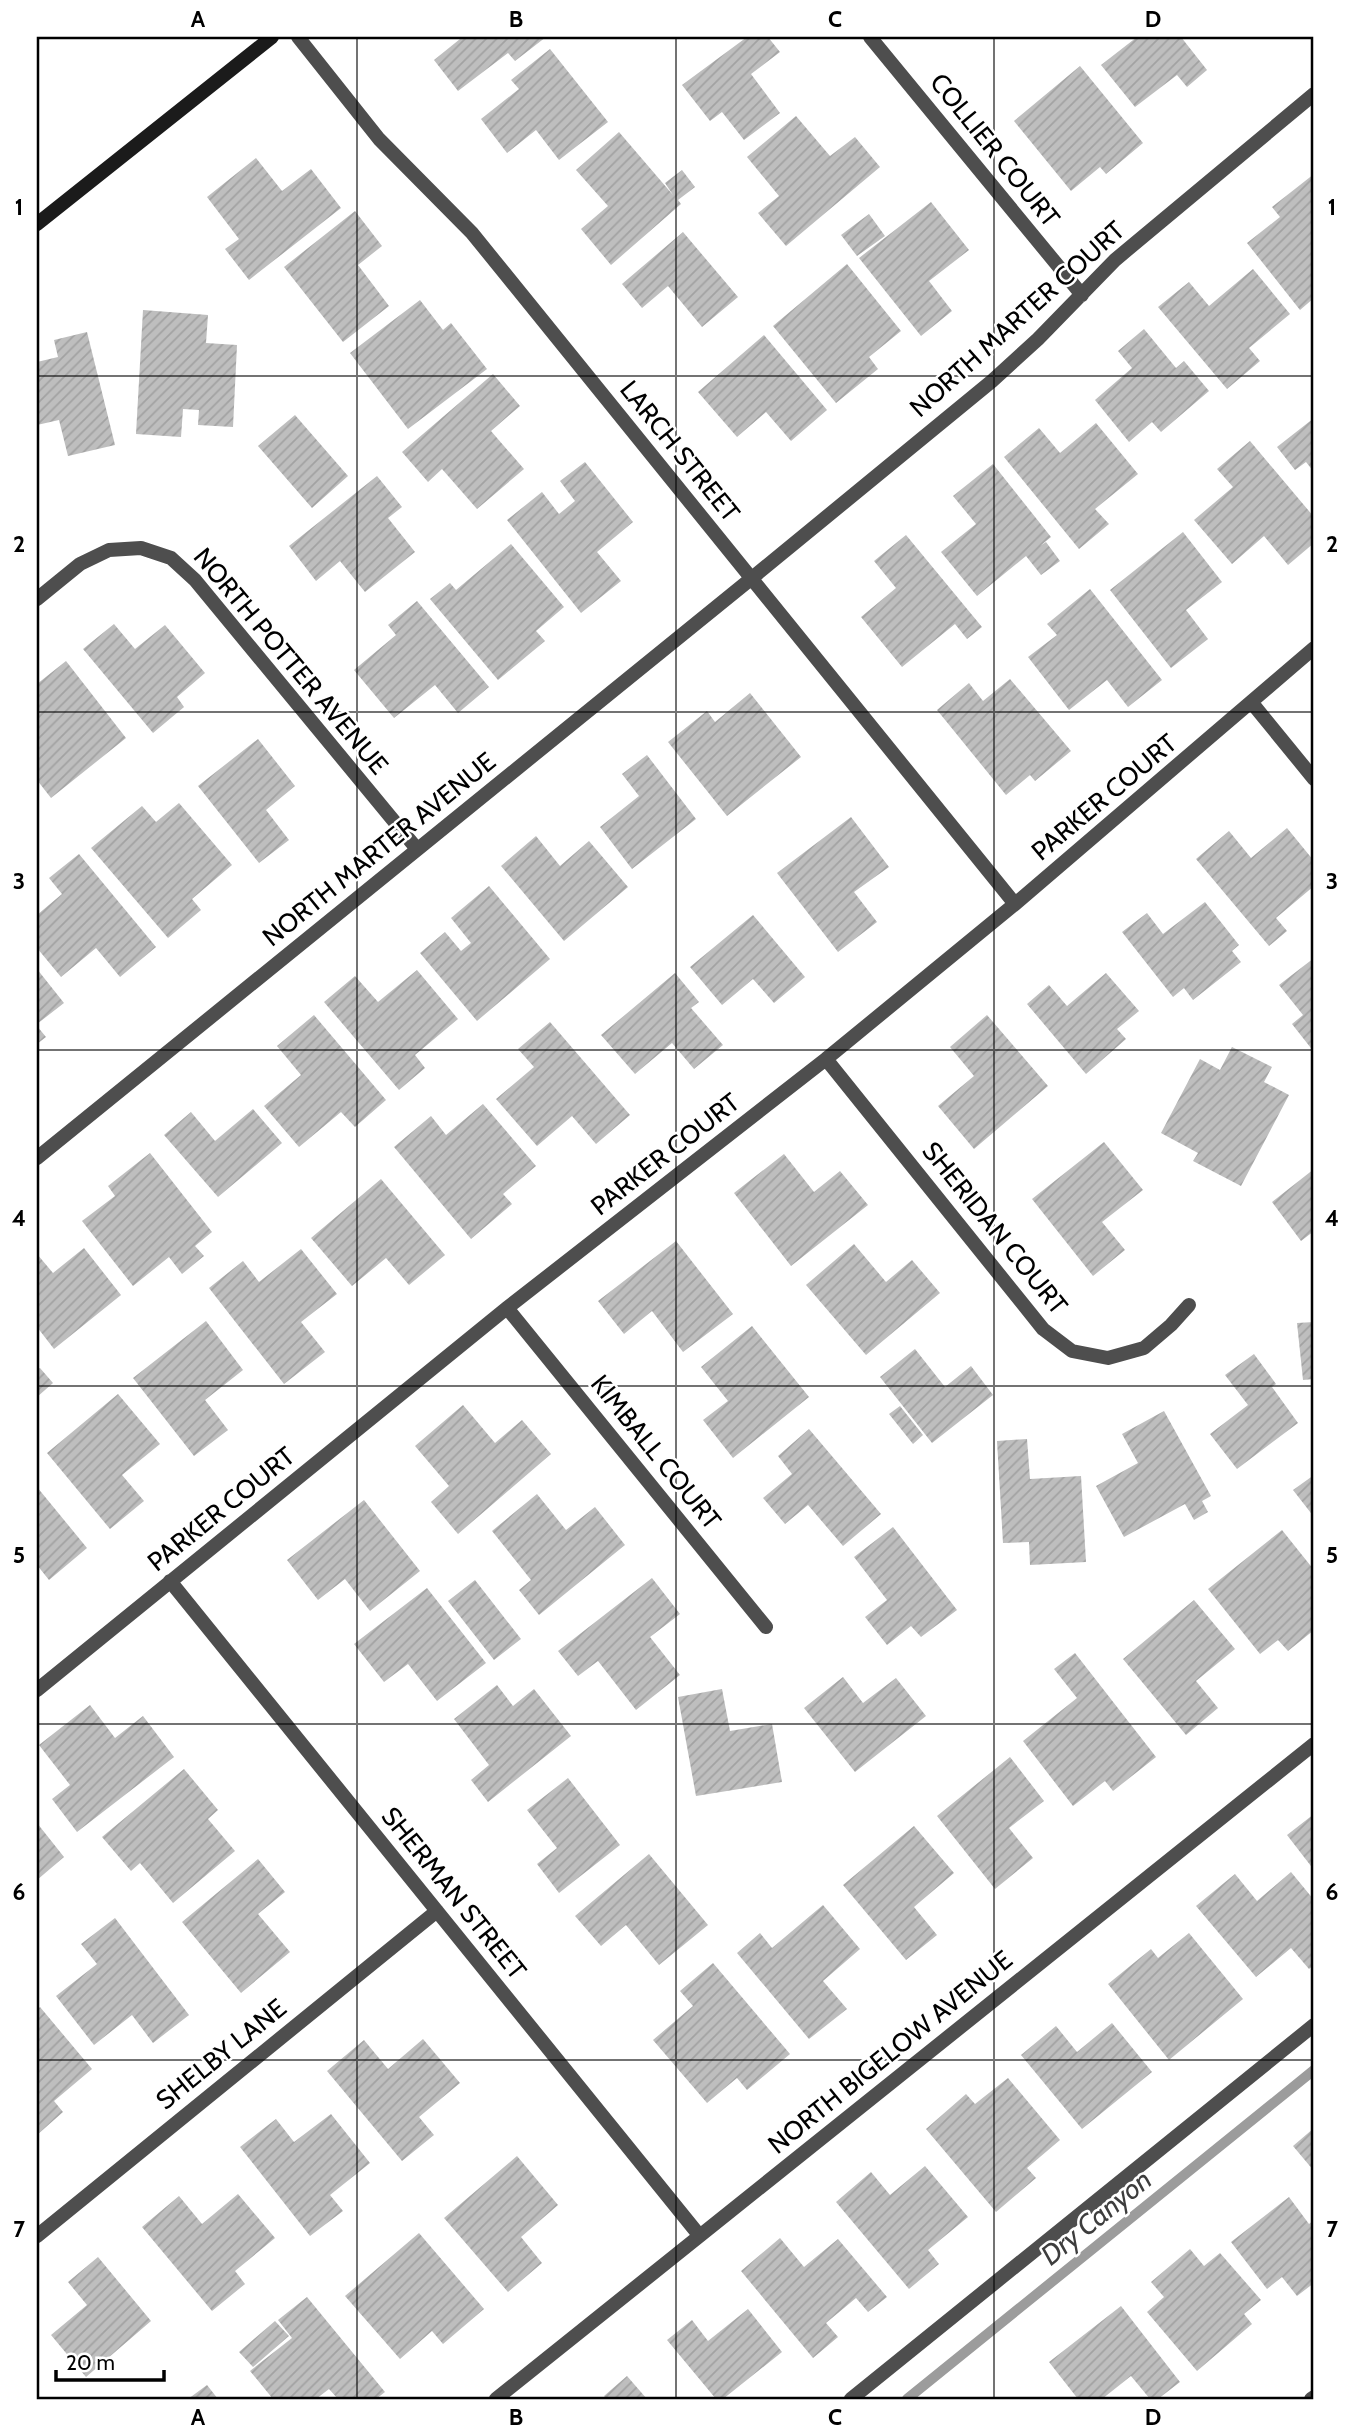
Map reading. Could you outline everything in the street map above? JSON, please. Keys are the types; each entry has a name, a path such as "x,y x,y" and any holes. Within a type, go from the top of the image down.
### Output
{"main road":[{"path":"37,224 272,37"}],"street":[{"name":"LARCH STREET","path":"298,37 379,139 472,233 1015,904"},
{"name":"COLLIER COURT","path":"870,37 1082,295"},
{"name":"NORTH MARTER COURT","path":"752,578 992,381 1038,339 1115,260 1314,94"},
{"name":"NORTH POTTER AVENUE","path":"37,599 80,564 109,550 141,548 171,558 195,580 417,849"},
{"name":"NORTH MARTER AVENUE","path":"37,1158 752,578"},
{"name":"PARKER COURT","path":"37,1690 507,1308 826,1059 1015,904 1314,648"},
{"path":"1252,703 1314,779"},
{"name":"SHERIDAN COURT","path":"826,1059 1043,1329 1072,1351 1108,1358 1143,1349 1189,1305"},
{"name":"KIMBALL COURT","path":"507,1308 766,1627"},
{"name":"SHERMAN STREET","path":"170,1581 699,2235"},
{"name":"NORTH BIGELOW AVENUE","path":"496,2399 1314,1744"},
{"name":"SHELBY LANE","path":"37,2236 437,1911"},
{"path":"851,2399 1314,2025"}],"building":[{"path":"458,37 546,37 515,61 508,53 458,91 434,60 460,39"},
{"path":"747,37 768,37 780,52 751,74 780,113 744,140 722,112 710,121 682,85"},
{"path":"1137,37 1181,37 1207,70 1187,87 1177,75 1135,107 1101,65"},
{"path":"550,49 608,122 559,160 536,130 507,153 481,119 519,89 511,80"},
{"path":"1080,66 1143,143 1106,174 1100,167 1071,191 1014,121"},
{"path":"796,116 830,156 855,137 880,167 786,246 758,213 779,196 747,157"},
{"path":"619,132 673,195 665,183 682,170 695,187 678,200 681,204 611,265 581,229 608,206 576,170"},
{"path":"256,158 282,191 311,169 341,208 249,280 225,249 239,239 207,197"},
{"path":"1314,174 1314,298 1300,310 1247,243 1280,217 1272,207"},
{"path":"931,202 969,250 929,281 952,311 921,336 859,258"},
{"path":"355,211 382,246 358,265 389,306 343,342 284,267"},
{"path":"869,214 885,236 857,256 841,235"},
{"path":"683,232 738,297 702,327 668,286 642,308 622,284"},
{"path":"847,264 901,331 869,357 878,369 836,403 773,326"},
{"path":"1253,269 1290,314 1249,348 1260,361 1227,389 1158,307 1189,282 1209,306"},
{"path":"420,300 443,330 451,323 487,369 408,429 350,353"},
{"path":"143,310 208,315 206,343 237,345 233,427 198,425 199,410 183,409 181,437 136,434"},
{"path":"1144,329 1176,368 1184,361 1209,391 1161,432 1152,422 1129,442 1095,400 1132,368 1118,351"},
{"path":"87,332 115,445 68,456 59,420 37,425 37,362 58,357 54,340"},
{"path":"764,335 827,410 791,441 766,412 737,437 698,392"},
{"path":"493,374 520,406 491,431 524,469 477,509 442,469 428,482 402,452"},
{"path":"295,415 348,476 312,508 258,446"},
{"path":"1314,418 1314,472 1306,462 1295,470 1277,447"},
{"path":"1096,423 1138,474 1095,509 1109,524 1079,549 1004,457 1039,428 1060,453"},
{"path":"1250,441 1314,517 1314,543 1288,565 1264,536 1232,564 1194,520 1233,487 1217,469"},
{"path":"585,462 633,522 597,552 621,581 581,613 507,520 542,492 559,514 575,501 560,481"},
{"path":"993,464 1051,537 1040,546 1046,542 1060,561 1041,575 1026,556 977,596 941,552 976,524 953,496"},
{"path":"377,476 402,507 388,518 415,552 365,592 340,561 316,581 289,546"},
{"path":"1183,532 1222,582 1186,610 1208,639 1171,668 1110,590"},
{"path":"906,535 982,627 967,639 955,624 902,667 861,617 896,588 874,561"},
{"path":"511,544 564,607 536,631 545,641 498,680 430,599 450,583 456,590"},
{"path":"1090,589 1162,680 1128,707 1107,680 1069,710 1028,657 1057,635 1047,624"},
{"path":"417,601 489,687 458,713 435,685 394,718 354,670 396,635 388,625"},
{"path":"114,624 135,649 165,625 205,673 177,697 184,707 153,733 83,649"},
{"path":"66,661 126,738 51,798 37,780 37,684"},
{"path":"1010,679 1071,751 1035,781 1030,775 1006,795 937,710 969,683 983,701"},
{"path":"750,693 801,757 727,816 668,742 707,711 715,722"},
{"path":"258,739 295,786 266,810 289,840 259,863 198,786"},
{"path":"647,755 696,819 632,869 600,827 639,796 622,774"},
{"path":"179,803 232,865 192,899 201,910 168,938 91,848 142,806 156,822"},
{"path":"851,817 889,867 854,892 877,922 838,952 777,873"},
{"path":"1287,828 1314,861 1314,886 1276,918 1287,931 1269,946 1196,859 1229,831 1251,858"},
{"path":"536,836 560,866 589,841 628,887 564,941 501,866"},
{"path":"79,854 156,947 120,977 96,948 61,977 37,948 37,915 62,894 49,878"},
{"path":"489,886 550,959 477,1021 420,953 445,932 461,951 471,943 451,918"},
{"path":"1205,902 1239,945 1232,951 1241,962 1193,1000 1184,988 1173,997 1122,932 1147,913 1163,934"},
{"path":"753,915 805,977 774,1003 753,979 722,1005 690,967"},
{"path":"1314,958 1314,1052 1292,1024 1303,1015 1279,985"},
{"path":"37,969 64,1003 37,1024"},
{"path":"417,970 458,1019 415,1055 425,1068 399,1090 324,1002 355,976 378,1002"},
{"path":"675,973 699,1002 691,1008 723,1045 694,1069 672,1043 635,1074 601,1035"},
{"path":"1106,973 1139,1011 1117,1029 1126,1039 1086,1074 1027,1004 1049,985 1067,1006"},
{"path":"314,1015 386,1100 355,1127 341,1112 299,1147 264,1106 301,1075 277,1046"},
{"path":"987,1015 1048,1086 974,1149 938,1106 974,1076 950,1047"},
{"path":"550,1022 630,1115 596,1144 572,1116 537,1146 496,1099 534,1067 518,1049"},
{"path":"37,1026 46,1037 37,1044"},
{"path":"1232,1047 1272,1067 1264,1082 1289,1095 1241,1186 1193,1161 1198,1153 1161,1133 1200,1059 1220,1070"},
{"path":"483,1104 536,1166 503,1194 512,1204 471,1239 394,1147 431,1116 446,1135"},
{"path":"253,1109 282,1143 218,1197 164,1135 191,1112 215,1141"},
{"path":"1104,1142 1143,1190 1102,1222 1125,1250 1093,1276 1032,1199"},
{"path":"150,1153 212,1232 195,1246 204,1256 182,1274 169,1257 133,1286 82,1221 115,1196 108,1186"},
{"path":"784,1154 814,1192 840,1171 868,1205 791,1266 734,1193"},
{"path":"1314,1169 1314,1231 1301,1241 1272,1202"},
{"path":"381,1179 445,1255 409,1285 386,1258 352,1286 311,1238"},
{"path":"676,1241 733,1314 683,1352 652,1311 624,1334 598,1301"},
{"path":"854,1244 886,1282 912,1260 940,1293 866,1355 806,1285"},
{"path":"84,1248 121,1295 54,1349 37,1327 37,1254 53,1273"},
{"path":"301,1249 337,1294 301,1322 325,1352 284,1384 209,1288 243,1261 259,1282"},
{"path":"206,1321 243,1370 205,1400 228,1430 194,1456 133,1378"},
{"path":"1314,1322 1314,1379 1303,1380 1297,1323"},
{"path":"752,1326 809,1397 733,1458 703,1420 728,1401 701,1367"},
{"path":"915,1349 945,1387 971,1366 993,1395 932,1443 880,1377"},
{"path":"1254,1354 1276,1384 1272,1387 1298,1423 1237,1469 1210,1434 1248,1405 1225,1375"},
{"path":"40,1368 53,1383 37,1397 37,1370"},
{"path":"118,1394 160,1444 122,1475 144,1501 110,1529 47,1453"},
{"path":"463,1405 495,1443 522,1420 551,1454 458,1534 431,1502 449,1486 415,1446"},
{"path":"900,1406 923,1435 913,1444 889,1414"},
{"path":"1164,1411 1211,1496 1202,1501 1208,1512 1194,1520 1185,1504 1124,1537 1096,1486 1138,1463 1122,1434"},
{"path":"809,1429 881,1514 843,1546 808,1505 785,1524 763,1498 792,1474 778,1456"},
{"path":"1027,1439 1030,1479 1081,1476 1086,1562 1030,1565 1029,1542 1003,1543 997,1441"},
{"path":"1314,1475 1314,1517 1293,1490"},
{"path":"37,1487 87,1548 49,1580 37,1565"},
{"path":"537,1494 566,1530 595,1507 625,1545 539,1615 519,1590 531,1580 492,1531"},
{"path":"364,1500 420,1571 370,1611 345,1579 318,1600 287,1560"},
{"path":"893,1527 957,1610 921,1637 911,1626 887,1645 865,1617 887,1600 854,1557"},
{"path":"1282,1530 1314,1570 1314,1630 1288,1651 1278,1640 1260,1654 1208,1589"},
{"path":"652,1578 680,1614 650,1637 680,1675 636,1710 598,1661 578,1676 558,1651"},
{"path":"475,1580 521,1639 494,1660 448,1601"},
{"path":"427,1588 486,1663 437,1701 408,1664 384,1682 354,1644"},
{"path":"1194,1600 1235,1649 1196,1681 1218,1708 1186,1735 1123,1659"},
{"path":"1075,1653 1156,1757 1113,1791 1105,1781 1073,1806 1023,1741 1077,1698 1054,1669"},
{"path":"843,1677 863,1703 896,1678 926,1716 855,1772 804,1708"},
{"path":"497,1685 513,1706 534,1689 571,1736 488,1802 471,1780 489,1765 454,1719"},
{"path":"722,1689 730,1731 772,1724 782,1782 696,1796 678,1697"},
{"path":"90,1705 115,1738 143,1716 174,1757 77,1832 52,1799 70,1785 39,1745"},
{"path":"1010,1757 1044,1801 1009,1828 1033,1858 995,1889 937,1816"},
{"path":"184,1769 218,1810 208,1819 235,1851 173,1903 140,1863 131,1871 102,1837"},
{"path":"568,1778 620,1845 559,1893 537,1864 557,1848 527,1810"},
{"path":"1314,1814 1314,1870 1287,1835"},
{"path":"37,1823 64,1857 37,1880"},
{"path":"914,1826 954,1873 914,1907 937,1935 906,1960 843,1885"},
{"path":"649,1854 708,1925 659,1965 626,1925 601,1946 575,1916"},
{"path":"258,1859 285,1892 258,1914 290,1952 241,1993 182,1922"},
{"path":"1291,1872 1314,1900 1314,1965 1309,1969 1291,1948 1256,1977 1196,1906 1235,1874 1257,1901"},
{"path":"823,1905 860,1949 823,1981 847,2009 809,2039 737,1953 760,1933 772,1948"},
{"path":"115,1918 189,2015 153,2043 132,2015 94,2045 56,1996 97,1964 81,1944"},
{"path":"1189,1933 1243,1999 1169,2060 1108,1984 1151,1949 1158,1958"},
{"path":"713,1963 790,2054 747,2090 737,2078 707,2103 653,2040 693,2006 680,1991"},
{"path":"40,2007 92,2069 54,2101 63,2112 37,2135 37,2010"},
{"path":"1112,2023 1152,2072 1082,2129 1021,2055 1056,2026 1077,2052"},
{"path":"423,2039 460,2083 419,2117 434,2135 402,2161 327,2071 364,2040 388,2069"},
{"path":"1008,2078 1060,2140 1027,2168 1036,2178 996,2212 926,2129 966,2094 975,2104"},
{"path":"331,2114 370,2163 330,2195 343,2211 310,2236 240,2147 276,2119 294,2142"},
{"path":"1314,2128 1314,2171 1293,2146"},
{"path":"517,2156 558,2205 521,2237 542,2263 508,2292 444,2218"},
{"path":"925,2166 968,2217 928,2250 939,2264 909,2289 836,2202 871,2172 890,2195"},
{"path":"238,2194 275,2238 235,2271 245,2284 212,2311 142,2227 179,2196 202,2224"},
{"path":"1289,2197 1309,2224 1314,2220 1314,2283 1297,2296 1282,2277 1267,2289 1231,2242"},
{"path":"419,2233 484,2309 443,2344 432,2331 400,2359 345,2296"},
{"path":"780,2238 804,2267 838,2239 887,2297 868,2312 856,2298 826,2323 838,2337 813,2358 741,2271"},
{"path":"1190,2249 1204,2266 1220,2253 1261,2300 1244,2314 1252,2324 1197,2371 1147,2312 1164,2297 1151,2282"},
{"path":"98,2257 151,2321 86,2377 51,2335 87,2305 68,2282"},
{"path":"307,2297 385,2392 376,2399 338,2399 329,2389 316,2399 273,2399 250,2371 292,2338 278,2320"},
{"path":"1121,2306 1180,2382 1158,2399 1150,2399 1131,2376 1102,2399 1078,2399 1049,2362"},
{"path":"748,2309 782,2352 723,2399 716,2399 667,2340 692,2320 708,2341"},
{"path":"275,2321 289,2336 253,2367 239,2352"},
{"path":"627,2376 647,2399 606,2399 604,2396"},
{"path":"207,2385 218,2399 188,2399"}],"waterway":[{"name":"Dry Canyon","path":"907,2399 1314,2070"}]}
